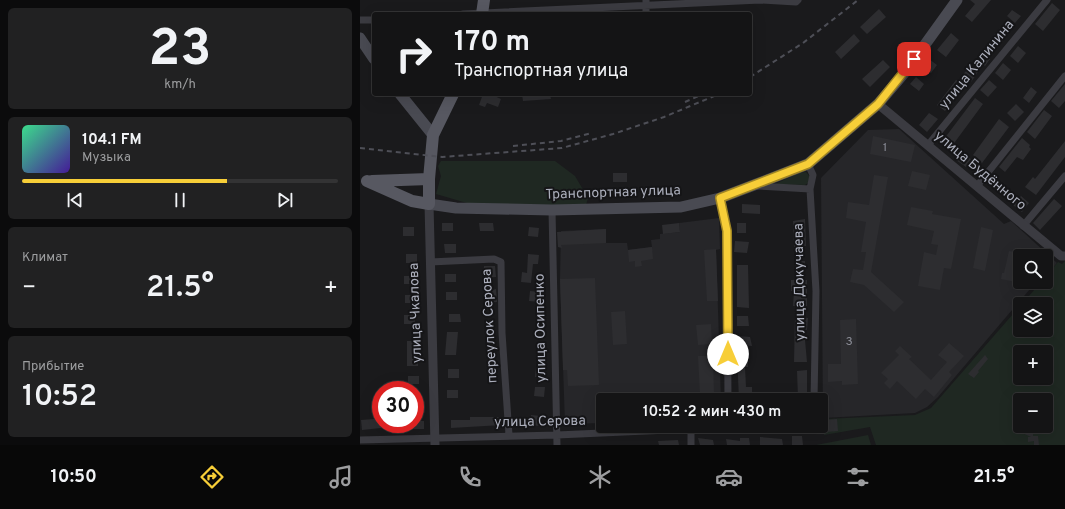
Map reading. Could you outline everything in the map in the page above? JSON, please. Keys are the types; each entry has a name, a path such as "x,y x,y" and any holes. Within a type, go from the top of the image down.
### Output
{"main road":[{"path":"482,12 484,0"},
{"name":"Транспортная улица","path":"429,204 456,208 552,210 681,207 720,198 754,185 808,164 878,104 906,71 957,0"},
{"path":"360,38 372,56"},
{"path":"402,96 433,135 452,96"},
{"name":"улица Чкалова","path":"429,204 429,179 433,135"},
{"path":"364,181 429,179"},
{"path":"364,181 412,201 429,204"}],"street":[{"path":"498,12 646,3 760,0 797,1"},
{"name":"улица Калинина","path":"928,146 1047,0"},
{"path":"360,20 372,20"},
{"path":"976,186 1065,76"},
{"name":"улица Будённого","path":"878,104 1023,226 1061,256 1065,256"},
{"name":"улица Докучаева","path":"808,164 813,175 810,189 816,291 814,393"},
{"path":"1023,226 1065,176"},
{"path":"754,185 810,189"},
{"path":"720,198 727,231 728,393"},
{"name":"улица Чкалова","path":"429,204 435,441"},
{"name":"улица Осипенко","path":"552,210 557,445"},
{"name":"переулок Серова","path":"430,262 494,259 501,262 502,333 509,435"},
{"name":"улица Серова","path":"360,440 435,441 509,435 611,433"},
{"path":"691,433 691,445"}],"shaded area":[{"path":"899,129 1004,224 1011,221 1042,249 1013,249 1013,289 1030,289 1023,297 1013,297 1013,309 938,397 927,407 915,413 828,418 828,393 823,393 821,178 868,130"},
{"path":"441,161 555,161 575,176 588,198 586,205 477,206 436,194 441,176 438,166"},
{"path":"806,172 810,177 808,183 805,185 775,184 799,173"},
{"path":"719,218 720,249 716,250 721,393 596,393 596,423 565,424 560,279 561,231 606,229 606,243 627,243 628,250 652,247 651,240 660,239 660,234 680,232 679,223"},
{"path":"1053,259 1057,263 1053,268"},
{"path":"1065,261 1065,445 876,445 870,427 824,435 824,433 828,433 828,419 915,415 931,408 1013,314 1013,337 1053,337 1053,297 1028,297 1035,289 1053,289 1053,268 1058,262 1062,264"},
{"path":"868,435 871,445 816,445"}],"building":[{"path":"970,0 991,0 972,22 965,16 975,4"},
{"path":"1052,3 1060,10 1043,31 1035,24"},
{"path":"879,9 886,17 867,34 860,27"},
{"path":"1012,10 1021,16 1015,23 1007,16"},
{"path":"1000,28 1008,34 998,47 990,40"},
{"path":"951,33 959,40 946,57 937,50"},
{"path":"854,34 860,41 841,59 835,52"},
{"path":"1018,46 1026,53 1018,63 1010,56"},
{"path":"982,52 990,59 985,66 977,59"},
{"path":"929,59 937,65 931,73 922,67"},
{"path":"883,60 890,67 870,87 862,79"},
{"path":"1003,63 1011,70 1003,80 995,73"},
{"path":"970,66 978,72 971,82 969,80 945,111 937,105 956,80 958,81"},
{"path":"916,77 924,84 919,91 910,84"},
{"path":"989,80 997,87 988,97 980,90"},
{"path":"1065,84 1065,101 1059,108 1051,101"},
{"path":"1031,87 1037,92 1029,103 1023,98"},
{"path":"482,96 494,96 501,99 498,107 487,103 485,107 479,105"},
{"path":"522,96 550,96 551,99 523,101"},
{"path":"975,98 983,104 949,150 941,143"},
{"path":"1016,104 1024,112 1015,121 1007,113"},
{"path":"1044,110 1052,116 1035,139 1027,132"},
{"path":"929,113 938,119 927,132 919,125"},
{"path":"999,119 1009,127 982,163 973,155"},
{"path":"873,136 915,145 911,162 870,154"},
{"path":"1022,138 1030,145 1029,147 1031,149 1023,160 1017,157 1005,172 999,167"},
{"path":"1065,141 1065,157 1036,195 1025,187 1033,177 1035,179"},
{"path":"962,152 972,160 966,167 956,160"},
{"path":"912,171 930,175 926,190 908,186"},
{"path":"613,173 627,173 627,182 613,182"},
{"path":"874,175 888,177 871,272 904,302 894,312 864,285 850,282 853,269 863,270 866,252 861,252 866,222 846,218 848,202 869,205"},
{"path":"1021,196 1029,203 1022,212 1013,205"},
{"path":"1054,199 1062,206 1040,230 1033,223"},
{"path":"742,204 760,205 760,214 742,213"},
{"path":"911,207 933,211 932,214 961,219 951,269 944,268 940,290 918,286 924,252 936,255 938,245 931,244 934,231 907,225"},
{"path":"805,219 806,246 794,247 793,221"},
{"path":"442,223 453,223 453,231 442,231"},
{"path":"479,223 493,223 494,231 480,231"},
{"path":"679,223 680,232 663,234 662,225"},
{"path":"737,223 746,223 746,233 737,233"},
{"path":"403,227 414,227 414,236 403,236"},
{"path":"529,227 539,228 538,237 528,236"},
{"path":"981,227 993,230 985,271 973,268"},
{"path":"606,229 606,243 561,245 562,248 558,247 557,232"},
{"path":"735,241 749,242 747,253 734,252"},
{"path":"444,244 456,244 456,253 445,253"},
{"path":"652,247 653,259 641,261 642,266 635,267 635,261 629,262 628,250"},
{"path":"716,249 718,301 707,301 704,250"},
{"path":"1009,251 1013,252 1013,282 1001,279 1002,273 1004,273"},
{"path":"406,254 417,254 417,263 406,263"},
{"path":"528,254 539,255 538,264 533,264 531,283 521,282 522,272 527,273"},
{"path":"795,261 805,261 805,268 795,269"},
{"path":"737,265 748,265 749,308 737,307"},
{"path":"484,266 495,266 496,277 483,278"},
{"path":"445,274 456,274 456,282 445,282"},
{"path":"404,276 415,276 415,284 404,284"},
{"path":"595,278 599,385 568,386 567,370 563,370 560,279"},
{"path":"791,280 807,280 807,306 793,306 794,291 791,291"},
{"path":"496,289 497,302 486,303 486,292"},
{"path":"530,291 540,292 540,302 529,301"},
{"path":"446,292 457,292 457,300 446,300"},
{"path":"405,295 416,295 416,303 405,303"},
{"path":"625,311 627,344 613,345 611,312"},
{"path":"449,314 460,314 461,322 449,322"},
{"path":"404,315 415,315 415,324 404,324"},
{"path":"737,316 748,316 749,326 737,326"},
{"path":"795,316 808,318 807,330 804,329 807,362 794,362"},
{"path":"856,319 858,384 842,385 842,381 828,382 828,364 841,364 840,320"},
{"path":"711,324 712,344 698,345 696,325"},
{"path":"447,332 458,332 456,355 445,355"},
{"path":"738,336 750,337 752,346 737,345"},
{"path":"407,341 418,341 418,366 407,366"},
{"path":"949,343 964,356 949,372 952,375 934,397 925,389 916,399 897,381 890,389 884,383 888,379 881,373 899,355 895,351 900,346 912,357 909,359 931,380 947,362 938,355"},
{"path":"737,354 748,355 748,367 745,367 746,387 752,387 752,393 739,393"},
{"path":"985,355 988,359 974,378 968,374"},
{"path":"698,356 713,356 714,393 700,393"},
{"path":"536,367 546,368 545,377 535,377"},
{"path":"448,369 459,369 459,378 448,378"},
{"path":"807,370 807,393 798,393 797,371"},
{"path":"408,376 419,376 419,381 408,381"},
{"path":"535,387 545,387 544,397 534,396"},
{"path":"447,390 458,390 458,398 447,398"},
{"path":"531,415 541,416 540,426 530,425"},
{"path":"470,417 501,417 502,425 451,428 451,420 470,420"},
{"path":"372,419 372,429 362,430 361,420"},
{"path":"837,419 838,431 828,432 828,420"},
{"path":"1022,433 1033,433 1033,436 1038,436 1039,445 1034,445 1034,441 1028,442 1028,437 1031,437"},
{"path":"792,436 802,436 803,445 792,445"},
{"path":"760,437 782,439 783,445 760,445"},
{"path":"698,438 713,440 714,445 700,445"},
{"path":"740,438 749,438 750,445 727,445 726,439 740,441"},
{"path":"678,440 679,445 659,445 658,441"}],"railway":[{"path":"752,76 803,43 858,0"},
{"path":"685,102 698,96"},
{"path":"360,148 442,157 562,148 613,134 664,117 714,96"},
{"path":"513,146 561,141 592,133"}],"route":[{"path":"728,354 727,231 720,198 808,164 878,104 906,71 914,59"}]}
